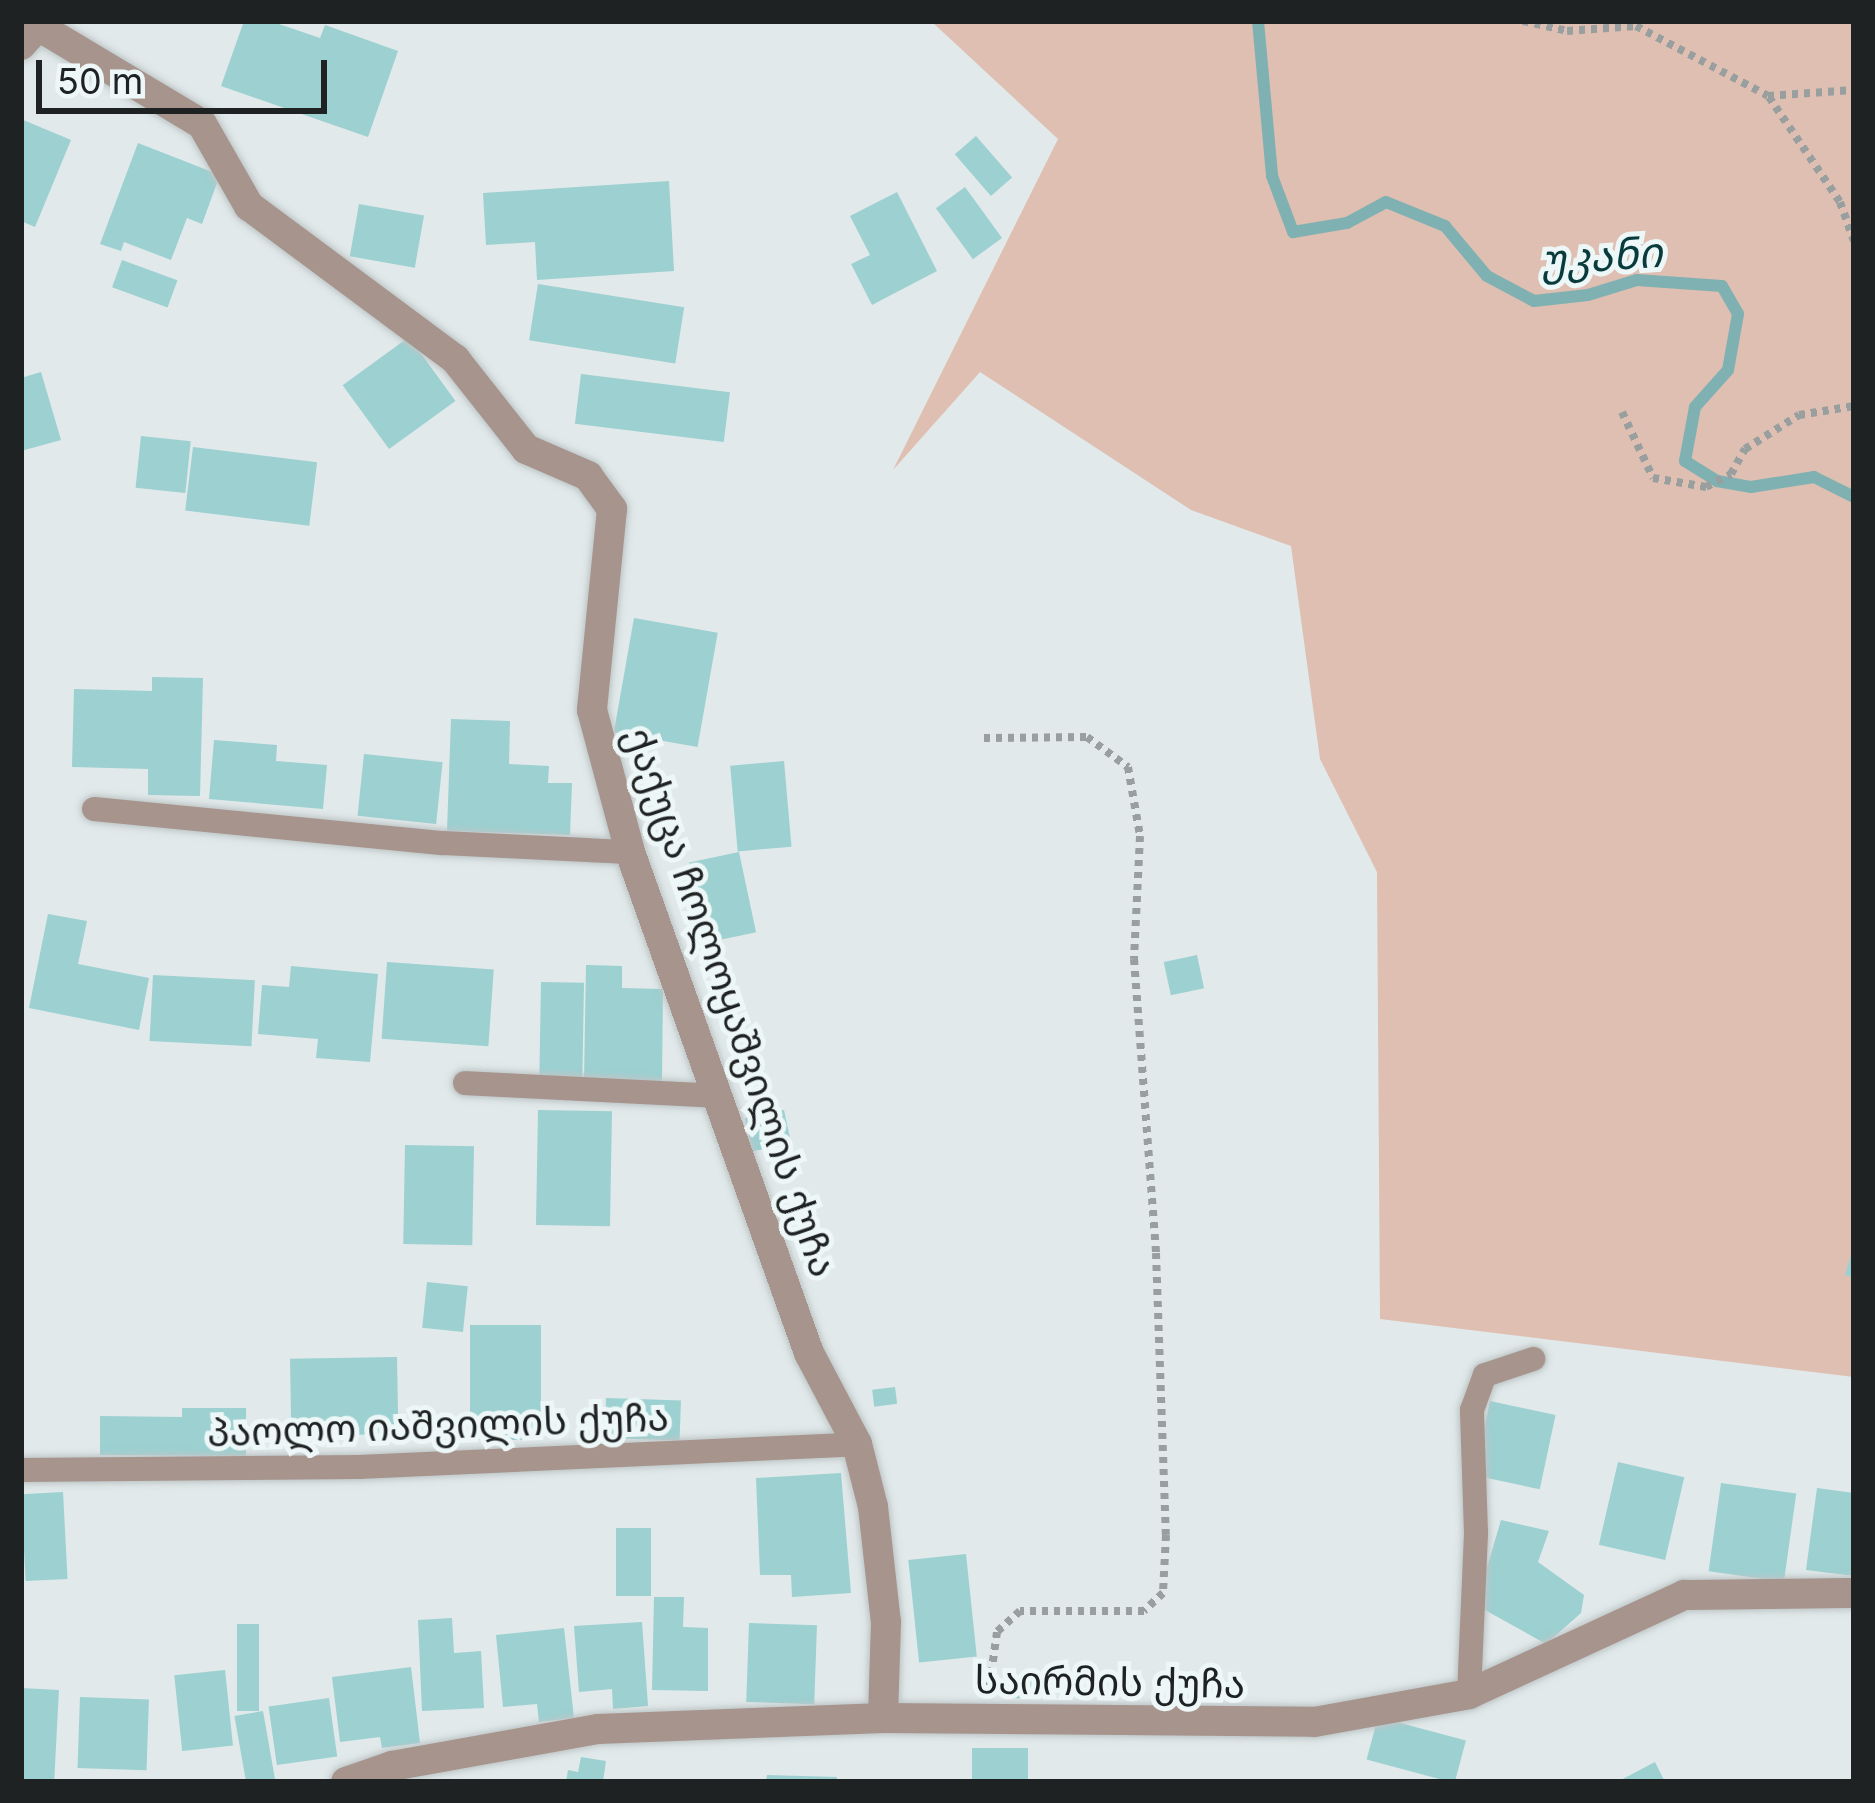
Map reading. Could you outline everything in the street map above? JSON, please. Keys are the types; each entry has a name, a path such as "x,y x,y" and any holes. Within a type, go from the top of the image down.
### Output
{"street":[{"name":"ქაქუცა ჩოლოყაშვილის ქუჩა","path":"33,30 202,124 249,206 455,359 526,449 588,476 612,509 592,710 630,852 809,1353 857,1444 873,1507 886,1622 883,1718"},
{"name":"საირმის ქუჩა","path":"346,1782 392,1766 598,1729 883,1718 1314,1722 1469,1694 1684,1595 1854,1593"}],"lane":[{"path":"94,809 443,843 630,852"},
{"path":"465,1083 718,1096"},
{"path":"1469,1694 1475,1533 1472,1410 1485,1375 1533,1359"},
{"name":"პაოლო იაშვილის ქუჩა","path":"21,1469 359,1467 857,1444"}],"path":[{"path":"1523,21 1567,31 1636,26 1768,96 1840,202 1854,241"},
{"path":"1768,96 1854,90"},
{"path":"1622,412 1653,478 1706,487 1731,474 1745,449 1799,415 1854,406"},
{"path":"984,738 1088,737 1128,767 1140,836 1134,958 1156,1252 1166,1535 1163,1593 1144,1611 1020,1611 997,1632 984,1720"}],"shaded area":[{"path":"931,21 1854,21 1854,1377 1380,1319 1377,872 1320,759 1291,546 1191,510 980,372 893,470 1058,139"}],"building":[{"path":"244,21 270,21 320,38 325,25 398,51 368,137 221,86"},
{"path":"21,119 71,140 35,227 21,221"},
{"path":"976,136 1012,178 991,196 955,154"},
{"path":"138,143 220,175 202,224 187,218 171,260 124,242 121,251 100,244"},
{"path":"669,181 674,271 537,280 535,242 486,245 483,193"},
{"path":"965,187 1002,238 973,259 936,208"},
{"path":"897,192 937,271 872,305 851,264 870,255 850,216"},
{"path":"359,204 424,215 415,268 350,256"},
{"path":"122,260 177,280 168,307 112,287"},
{"path":"538,284 684,307 675,363 529,340"},
{"path":"409,337 455,401 389,449 343,385"},
{"path":"41,372 61,440 21,451 21,378"},
{"path":"581,374 730,392 724,442 575,424"},
{"path":"141,436 191,441 185,493 136,488"},
{"path":"193,447 317,462 309,526 185,511"},
{"path":"634,618 718,633 698,747 614,732"},
{"path":"152,677 203,678 200,796 148,795 148,769 72,767 74,689 152,691"},
{"path":"451,719 510,721 509,764 549,766 548,783 572,783 570,835 447,831"},
{"path":"214,740 277,745 276,761 327,765 323,809 209,799"},
{"path":"364,754 443,762 436,824 358,816"},
{"path":"784,761 791,847 738,851 730,766"},
{"path":"739,852 756,932 706,943 689,863"},
{"path":"48,914 87,921 78,964 149,978 139,1030 29,1008"},
{"path":"1197,955 1204,988 1171,995 1164,962"},
{"path":"387,962 494,969 488,1046 382,1039"},
{"path":"586,965 622,966 622,988 663,989 662,1082 584,1080"},
{"path":"291,966 378,974 370,1062 316,1058 318,1039 258,1034 262,985 289,987"},
{"path":"153,975 255,980 251,1046 150,1041"},
{"path":"541,982 584,983 582,1083 539,1082"},
{"path":"538,1110 612,1111 610,1226 536,1225"},
{"path":"784,1110 791,1143 752,1152 745,1118"},
{"path":"405,1145 474,1146 472,1245 403,1244"},
{"path":"1854,1248 1854,1278 1845,1275"},
{"path":"427,1282 468,1286 463,1332 422,1328"},
{"path":"470,1325 541,1325 541,1440 470,1440"},
{"path":"397,1357 398,1434 291,1436 290,1359"},
{"path":"895,1387 897,1404 874,1407 872,1390"},
{"path":"606,1398 681,1401 680,1441 605,1438"},
{"path":"1490,1401 1556,1415 1540,1489 1474,1475"},
{"path":"182,1408 246,1408 246,1456 100,1455 100,1416 182,1417"},
{"path":"1618,1462 1684,1477 1665,1560 1599,1545"},
{"path":"841,1473 851,1593 792,1597 791,1575 760,1575 756,1478"},
{"path":"1721,1483 1796,1494 1784,1582 1709,1571"},
{"path":"1817,1488 1854,1493 1854,1576 1806,1570"},
{"path":"63,1492 68,1579 26,1581 21,1494"},
{"path":"1501,1520 1549,1531 1538,1562 1584,1595 1581,1613 1546,1644 1476,1605"},
{"path":"616,1528 651,1528 651,1596 616,1596"},
{"path":"966,1554 977,1656 919,1662 908,1560"},
{"path":"654,1597 684,1597 683,1627 708,1628 708,1691 652,1690"},
{"path":"452,1618 454,1653 481,1651 484,1708 422,1711 418,1620"},
{"path":"642,1622 648,1706 613,1709 612,1689 579,1692 574,1626"},
{"path":"749,1623 817,1625 814,1704 746,1702"},
{"path":"237,1624 259,1624 259,1711 237,1711"},
{"path":"564,1628 574,1718 539,1722 537,1704 503,1707 496,1635"},
{"path":"411,1667 420,1743 382,1748 380,1737 340,1742 332,1677"},
{"path":"225,1670 233,1746 182,1751 174,1675"},
{"path":"1008,1677 1041,1678 1040,1699 1007,1698"},
{"path":"21,1688 59,1690 54,1782 21,1782"},
{"path":"80,1697 149,1699 146,1770 78,1768"},
{"path":"329,1698 337,1756 277,1765 269,1706"},
{"path":"263,1711 275,1781 246,1782 234,1716"},
{"path":"1378,1717 1466,1741 1455,1782 1367,1760"},
{"path":"972,1748 1028,1748 1028,1782 972,1782"},
{"path":"581,1757 606,1761 603,1782 566,1782 568,1770 578,1772"},
{"path":"1655,1762 1665,1782 1617,1782"},
{"path":"767,1775 837,1777 836,1782 766,1782"}],"waterway":[{"name":"უკანი","path":"1258,21 1272,176 1293,232 1347,223 1386,202 1445,226 1487,276 1534,301 1588,295 1637,280 1722,286 1738,314 1728,370 1695,407 1685,461 1717,481 1751,487 1814,477 1854,497"}]}
